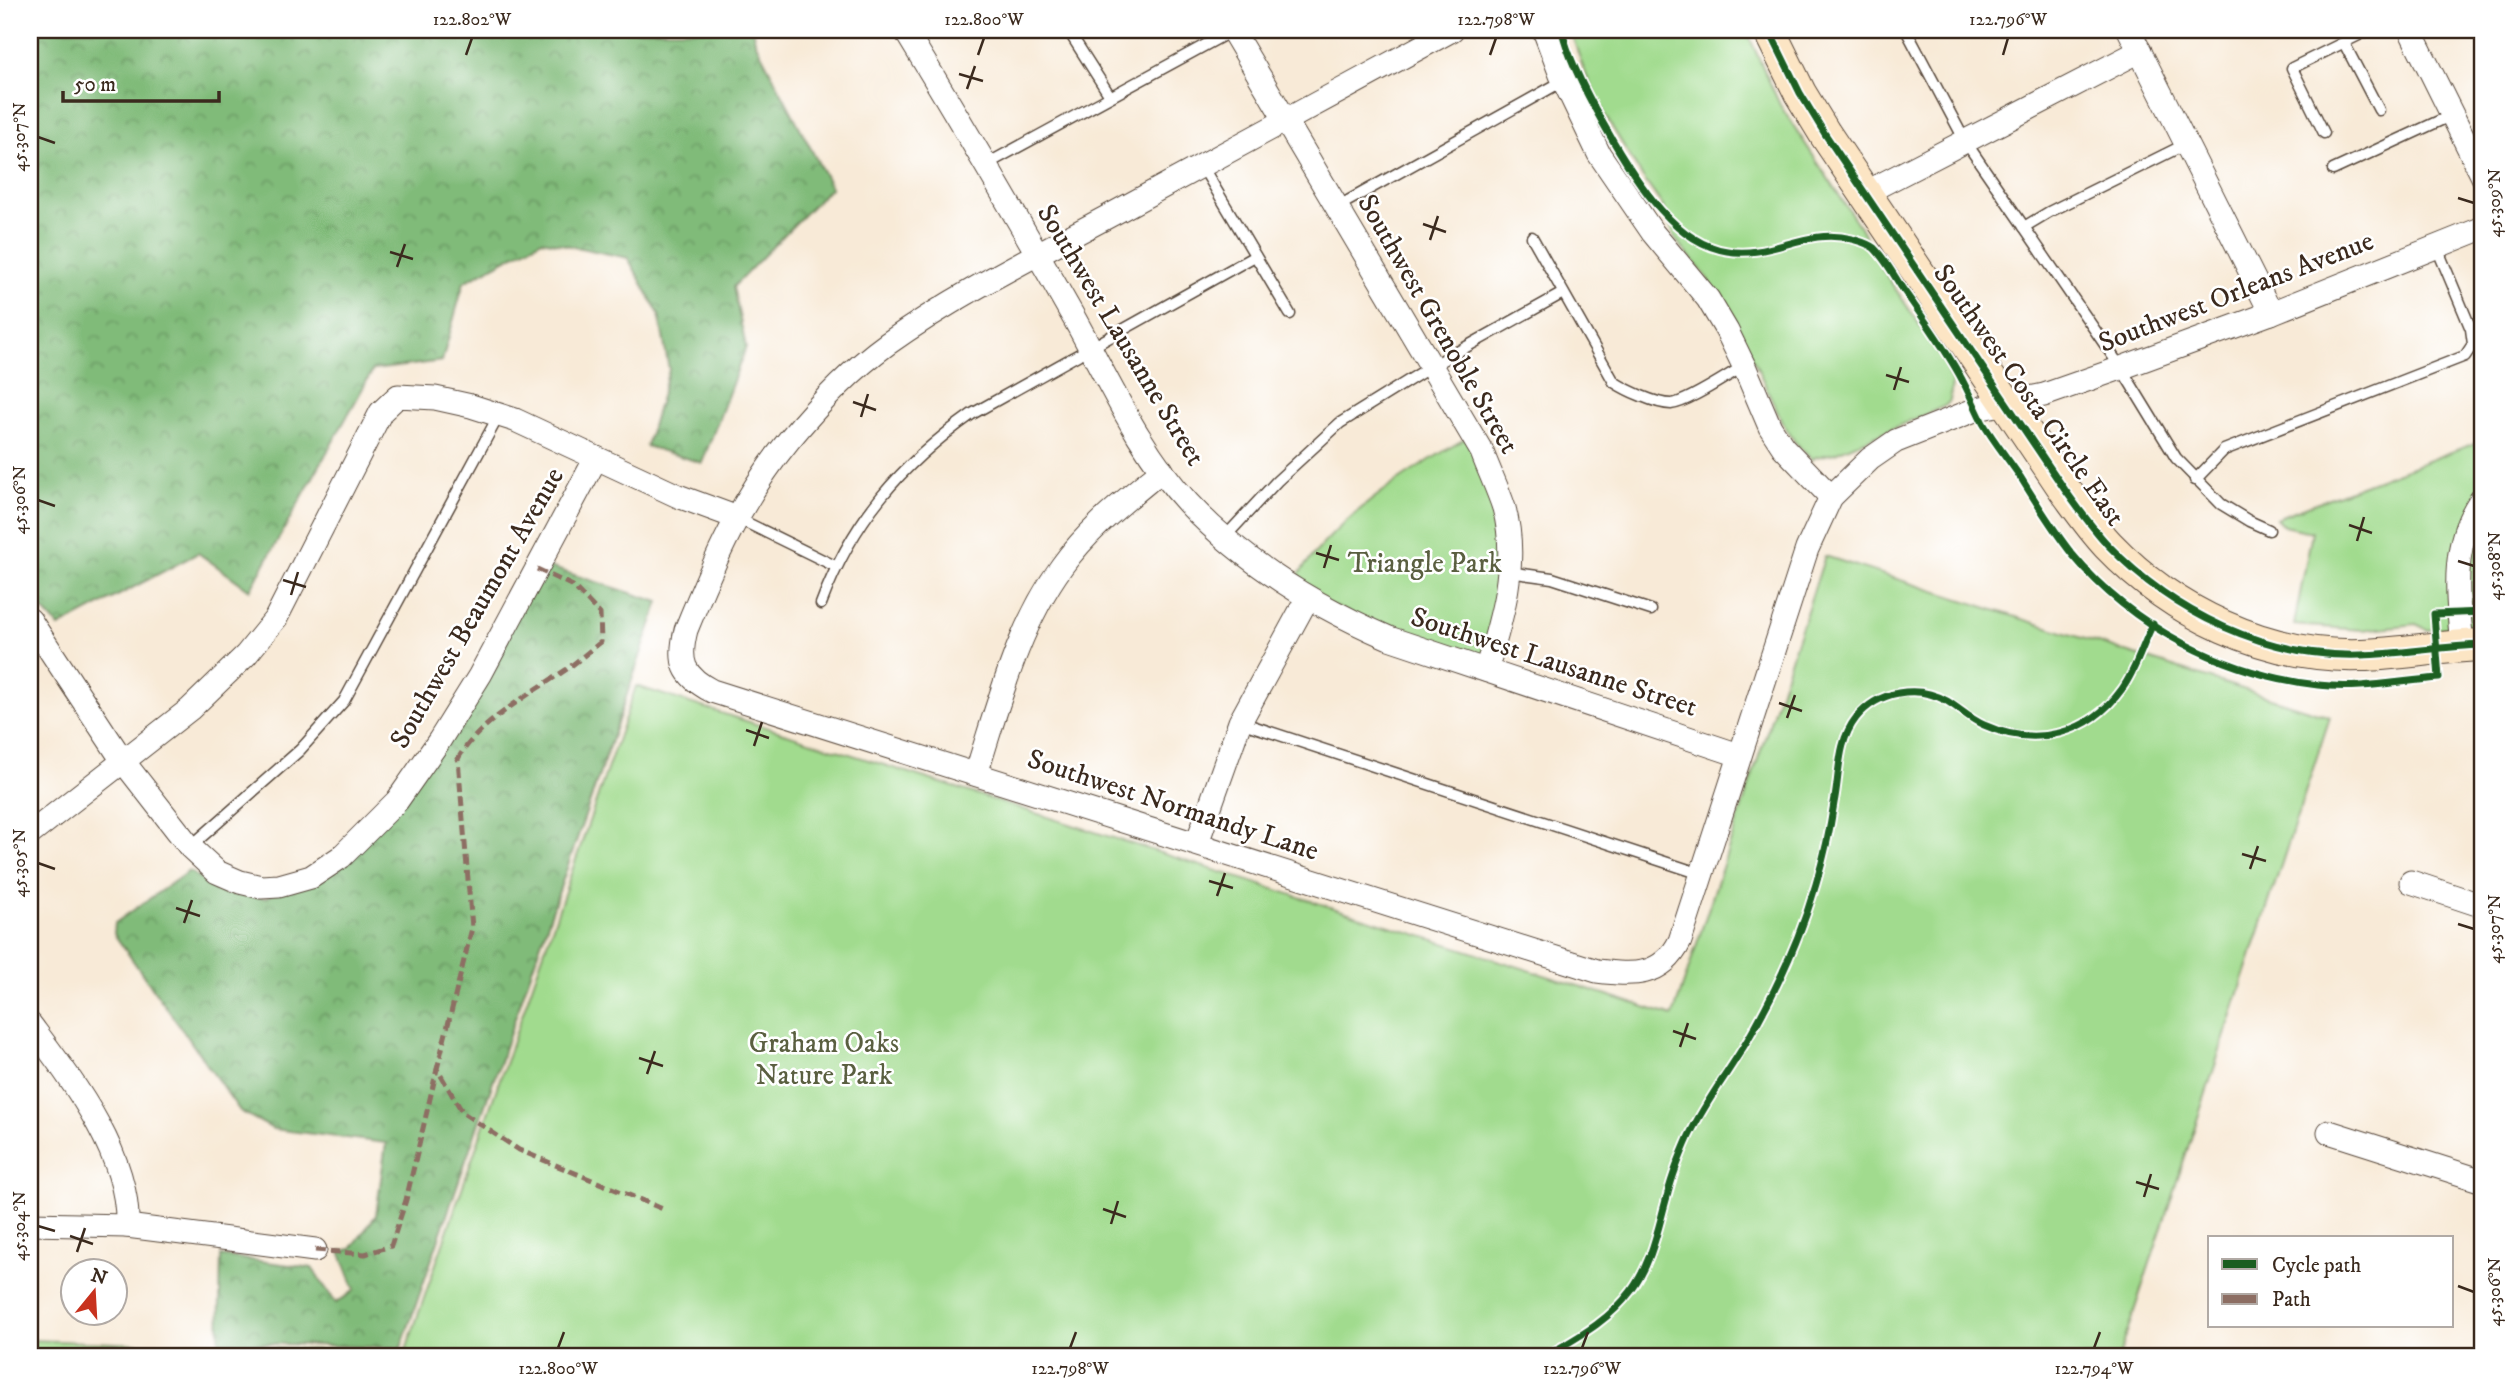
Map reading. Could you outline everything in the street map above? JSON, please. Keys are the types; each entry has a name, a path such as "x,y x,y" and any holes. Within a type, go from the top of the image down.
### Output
{"street":[{"name":"Southwest Lausanne Street","path":"905,30 987,164 1131,423 1187,502 1224,538 1307,599 1389,638 1739,755"},
{"name":"Southwest Grenoble Street","path":"1232,30 1473,434 1504,508 1508,532 1508,572 1500,626 1486,670"},
{"path":"30,834 190,709 246,655 276,618 382,412 398,396 435,398 499,415 549,435 678,496 736,517 754,486 790,439 834,391 886,346 951,303 1452,30"},
{"path":"1544,30 1563,81 1586,131 1606,165 1653,233 1708,299 1744,366 1770,428 1783,447 1831,497 1807,549 1701,874"},
{"name":"Southwest Costa Circle East","path":"1769,30 1800,93 2065,490 2106,544 2141,576 2168,596 2208,618 2241,635 2274,646 2310,653 2360,656 2473,645"},
{"path":"2129,30 2271,313"},
{"path":"2410,30 2483,177"},
{"path":"1865,193 2140,51"},
{"name":"Southwest Orleans Avenue","path":"1831,497 1870,458 1896,441 1977,410 2043,395 2120,368 2271,313 2483,228"},
{"name":"Southwest Beaumont Avenue","path":"30,620 123,761 190,847 217,872 240,883 279,887 311,877 341,857 397,801 480,675 596,458"},
{"path":"976,774 1027,625 1061,567 1107,515 1162,470"},
{"path":"2473,645 2459,602 2459,555 2469,520 2483,497"},
{"name":"Southwest Normandy Lane","path":"736,517 686,630 681,648 688,673 699,684 712,691 1597,971 1626,975 1646,972 1665,961 1674,952 1701,874"},
{"path":"1197,843 1240,722 1307,599"},
{"path":"2411,882 2483,906"},
{"path":"30,1024 72,1082 111,1150 122,1175 128,1210 127,1226"},
{"path":"2329,1132 2483,1181"},
{"path":"30,1224 127,1226 315,1250"}],"lane":[{"path":"1068,30 1110,96"},
{"path":"987,164 1232,30"},
{"path":"1906,30 1965,141 2120,368 2176,458 2221,504 2269,530"},
{"path":"2324,133 2292,68 2370,30"},
{"path":"2344,43 2379,110"},
{"path":"1337,208 1563,81"},
{"path":"2333,170 2452,115"},
{"path":"2024,227 2186,144"},
{"path":"1202,166 1290,314"},
{"path":"1532,237 1614,382 1625,389 1669,404 1682,401 1744,366"},
{"path":"2195,480 2224,450 2465,356 2473,344 2471,329 2437,248"},
{"path":"821,604 835,566 875,503 934,441 972,414 1255,256"},
{"path":"1224,538 1277,481 1340,424 1432,366 1563,293"},
{"path":"190,847 300,750 344,701 499,415"},
{"path":"736,517 835,566"},
{"path":"1508,572 1552,578 1651,610"},
{"path":"1240,722 1701,874"}],"green space":[{"path":"30,30 753,30 755,42 831,187 733,287 746,347 702,463 646,446 669,370 659,314 628,258 542,240 464,282 442,361 373,370 250,590 198,553 59,627 30,596"},
{"path":"1570,30 1746,30 1780,105 1860,227 1882,269 1944,361 1952,382 1950,401 1945,406 1835,453 1812,460 1795,442 1782,422 1739,328 1705,275 1676,240 1662,205 1606,117 1585,73"},
{"name":"Triangle Park","path":"1473,434 1508,532 1486,670 1290,588 1326,540 1348,519 1396,482"},
{"path":"2483,440 2483,625 2428,630 2416,624 2362,630 2294,625 2312,532 2284,526 2276,518"},
{"name":"Graham Oaks Nature Park","path":"1825,556 2330,717 2119,1357 30,1357 30,1340 405,1353 636,686 1673,1016"},
{"path":"546,566 659,602 401,1348 219,1342 221,1256 312,1268 336,1303 355,1290 340,1251 351,1249 376,1215 386,1143 273,1129 240,1111 114,934 115,923 189,871 213,887 231,894 266,898 361,847"}],"marked path":[{"path":"537,569 573,586 600,614 601,642 492,721 467,745 458,759 472,928 437,1069 463,1113 519,1150 663,1209"},
{"path":"315,1250 365,1254 391,1246 406,1200 437,1069"}],"cycle path":[{"path":"1562,30 1577,72 1618,150 1661,210 1691,236 1708,246 1727,251 1759,251 1819,237 1835,236 1860,241 1874,248 1939,341 1987,430 2065,545 2096,580 2152,625 2183,643 2248,670 2318,685 2349,686 2439,678 2434,614 2483,612"},
{"path":"1769,30 1800,93 1825,134 2065,490 2102,539 2134,569 2162,591 2223,627 2291,649 2361,655 2483,645"},
{"path":"1544,1357 1612,1312 1631,1291 1645,1268 1672,1178 1689,1136 1758,1022 1803,925 1826,843 1842,748 1856,718 1865,709 1887,696 1911,692 1947,701 1979,723 2003,732 2022,736 2060,733 2077,727 2109,705 2131,674 2153,624"}]}
